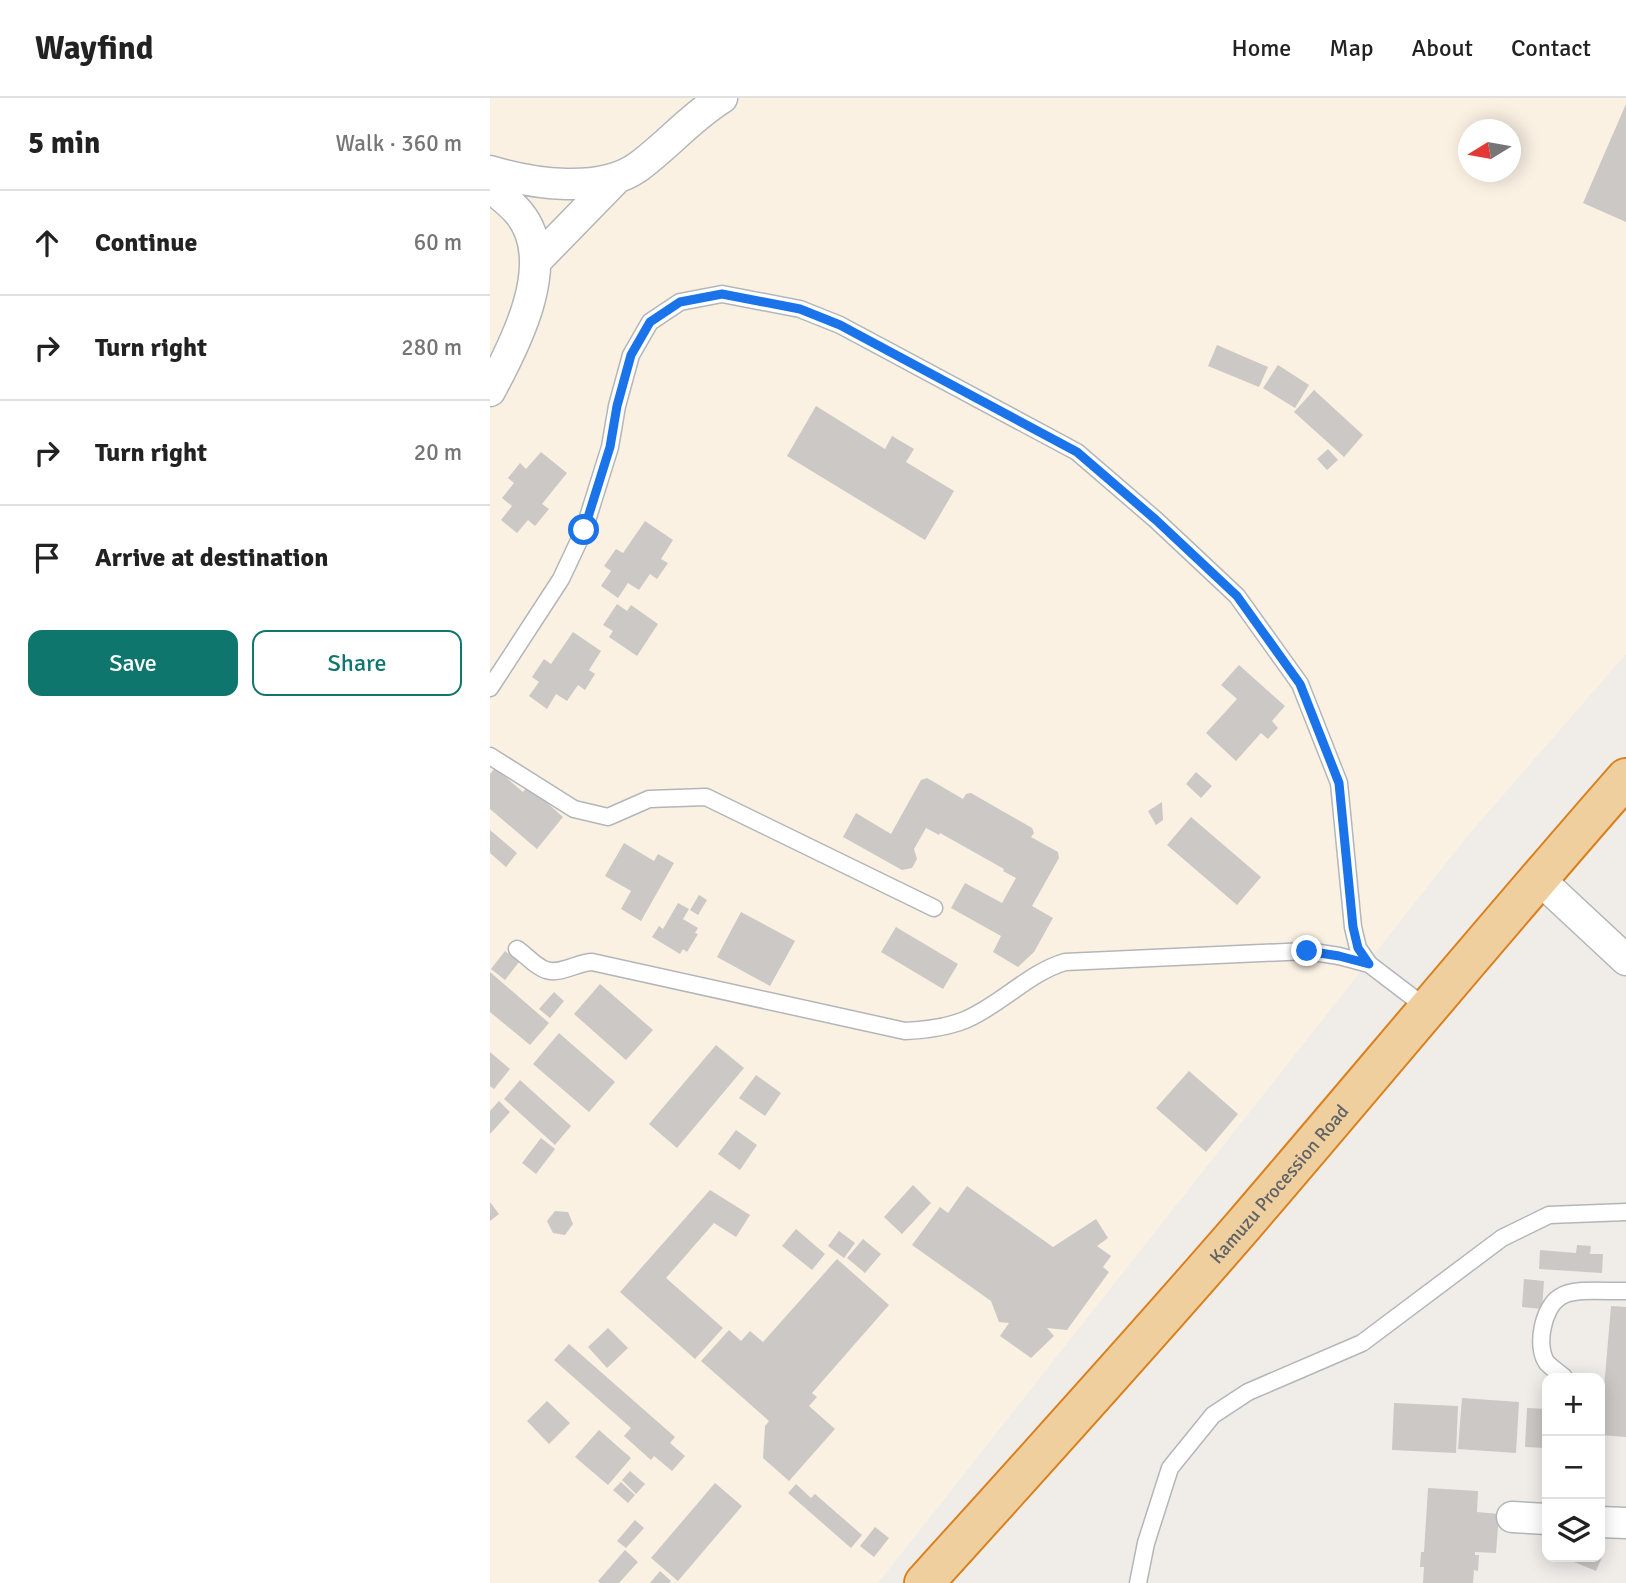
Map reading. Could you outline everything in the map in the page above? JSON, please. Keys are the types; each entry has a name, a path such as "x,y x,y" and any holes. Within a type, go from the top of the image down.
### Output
{"highway":[{"name":"Kamuzu Procession Road","path":"924,1583 1124,1361 1626,778"}],"street":[{"path":"536,261 616,179 638,167 703,110 723,98"},
{"path":"490,171 546,183 591,183 616,179"},
{"path":"490,187 520,214 531,235 536,261 526,311 505,363 490,391"},
{"path":"1538,878 1626,960"},
{"path":"1512,1517 1542,1519"},
{"path":"1605,1522 1626,1523"}],"lane":[{"path":"490,688 561,579 584,530 610,447 617,406 631,355 650,322 680,302 722,294 800,309 840,325 1077,452 1156,520 1237,596 1300,684 1339,783 1353,927 1358,948 1369,964 1429,1009"},
{"path":"490,756 574,810 608,817 649,799 706,797 934,908"},
{"path":"517,949 545,970 555,971 582,962 592,962 905,1031 935,1030 964,1020 987,1008 1046,968 1065,962 1307,951 1369,964"},
{"path":"1138,1583 1146,1543 1170,1468 1213,1415 1248,1392 1362,1343 1502,1238 1549,1215 1626,1212"},
{"path":"1559,1373 1547,1362 1542,1350 1542,1335 1550,1307 1560,1296 1574,1292 1626,1291"}],"shaded area":[{"path":"490,98 1626,98 1626,654 1469,834 878,1583 490,1583"}],"building":[{"path":"1626,104 1626,222 1583,203"},
{"path":"1217,345 1268,367 1259,387 1208,366"},
{"path":"1278,365 1309,385 1295,408 1263,388"},
{"path":"1314,390 1363,435 1344,457 1294,412"},
{"path":"816,406 885,449 892,436 914,449 906,462 954,491 925,540 787,456"},
{"path":"1328,449 1338,460 1327,470 1317,459"},
{"path":"541,452 567,473 542,504 549,509 535,526 528,520 517,533 501,520 512,506 502,498 514,483 508,478 520,463 526,469"},
{"path":"645,521 673,540 661,559 668,563 657,579 650,574 639,590 628,583 618,598 601,586 611,571 604,566 616,549 623,553"},
{"path":"617,604 627,611 631,605 658,624 637,656 609,637 613,631 603,625"},
{"path":"573,632 601,651 589,670 595,674 585,690 578,685 567,701 556,694 547,709 529,696 539,682 532,677 544,659 551,664"},
{"path":"1239,665 1285,706 1272,721 1278,728 1268,739 1261,733 1236,761 1206,733 1237,699 1221,685"},
{"path":"495,768 523,792 528,786 563,817 537,849 490,809 490,774"},
{"path":"1196,772 1212,786 1201,798 1186,784"},
{"path":"927,778 963,799 966,794 971,793 1032,828 1034,833 1031,837 1058,852 1059,858 1032,906 1053,918 1034,952 1018,967 993,952 1001,936 951,908 965,883 1002,903 1016,878 1003,871 1004,869 926,828 914,849 917,859 912,868 902,870 843,837 856,813 891,834 921,780"},
{"path":"1162,802 1163,820 1156,825 1148,811"},
{"path":"1191,817 1261,877 1237,905 1167,845"},
{"path":"490,830 517,853 506,867 490,853"},
{"path":"624,843 654,861 658,854 674,863 641,921 621,909 631,891 605,876"},
{"path":"699,895 707,900 698,915 690,910"},
{"path":"678,903 689,909 683,919 698,928 695,933 698,934 687,952 683,949 680,954 652,937 659,926 663,929"},
{"path":"741,912 795,941 770,986 717,957"},
{"path":"896,927 958,964 943,989 881,952"},
{"path":"505,951 519,962 505,980 491,969"},
{"path":"490,972 549,1023 530,1045 490,1012"},
{"path":"600,984 653,1030 626,1060 574,1014"},
{"path":"554,992 564,1001 550,1018 539,1009"},
{"path":"559,1033 615,1082 589,1112 533,1064"},
{"path":"716,1045 744,1068 677,1148 649,1124"},
{"path":"490,1052 510,1069 494,1089 490,1086"},
{"path":"1189,1071 1238,1114 1206,1152 1156,1108"},
{"path":"756,1075 781,1093 765,1116 739,1098"},
{"path":"520,1080 571,1126 555,1145 504,1099"},
{"path":"499,1101 510,1112 490,1134 490,1111"},
{"path":"736,1130 757,1145 740,1170 718,1154"},
{"path":"541,1138 555,1149 536,1174 522,1163"},
{"path":"913,1185 931,1203 902,1234 884,1217"},
{"path":"967,1186 1053,1247 1096,1219 1108,1238 1097,1246 1111,1256 1103,1267 1109,1272 1067,1330 1047,1328 1054,1336 1031,1358 1000,1336 1009,1323 999,1322 991,1301 912,1245 940,1207 948,1213"},
{"path":"710,1190 750,1215 736,1237 714,1223 666,1278 723,1328 695,1359 620,1292"},
{"path":"490,1202 499,1214 490,1221"},
{"path":"555,1211 568,1212 573,1224 565,1235 553,1233 547,1221"},
{"path":"796,1229 825,1254 812,1270 782,1246"},
{"path":"839,1231 855,1243 844,1258 828,1246"},
{"path":"863,1239 881,1254 865,1273 847,1258"},
{"path":"1577,1245 1591,1246 1590,1254 1603,1254 1602,1273 1539,1269 1540,1250 1576,1253"},
{"path":"837,1259 889,1305 812,1393 817,1397 809,1406 835,1429 789,1481 763,1458 765,1426 769,1421 701,1361 729,1330 741,1341 750,1331 763,1342"},
{"path":"1524,1279 1544,1281 1542,1309 1522,1307"},
{"path":"1611,1306 1626,1307 1626,1437 1605,1435 1605,1376"},
{"path":"608,1328 628,1348 607,1368 588,1347"},
{"path":"569,1344 675,1437 670,1443 685,1456 672,1471 654,1456 651,1460 624,1436 631,1428 554,1360"},
{"path":"1462,1398 1519,1402 1516,1453 1458,1449"},
{"path":"547,1401 570,1423 549,1444 527,1421"},
{"path":"1394,1403 1458,1406 1456,1453 1392,1450"},
{"path":"1527,1408 1542,1409 1542,1448 1525,1447"},
{"path":"599,1430 631,1458 608,1485 575,1457"},
{"path":"630,1471 645,1484 636,1494 622,1480"},
{"path":"621,1482 635,1495 628,1503 613,1490"},
{"path":"715,1483 742,1506 678,1581 651,1558"},
{"path":"796,1484 811,1498 815,1494 862,1535 851,1548 788,1493"},
{"path":"1428,1488 1478,1491 1477,1512 1499,1514 1496,1553 1475,1552 1475,1555 1479,1555 1478,1571 1474,1570 1473,1583 1423,1583 1424,1567 1420,1567 1421,1552 1424,1552"},
{"path":"635,1520 644,1528 626,1548 617,1541"},
{"path":"875,1527 889,1538 874,1557 860,1546"},
{"path":"625,1550 638,1562 619,1583 600,1583 598,1581"},
{"path":"1574,1562 1600,1562 1596,1571"},
{"path":"660,1571 670,1583 650,1583"}],"route":[{"path":"584,530 610,447 617,406 631,355 650,322 680,302 722,294 800,309 840,325 1077,452 1156,520 1237,596 1300,684 1339,783 1353,927 1358,948 1369,964 1307,951"}]}
